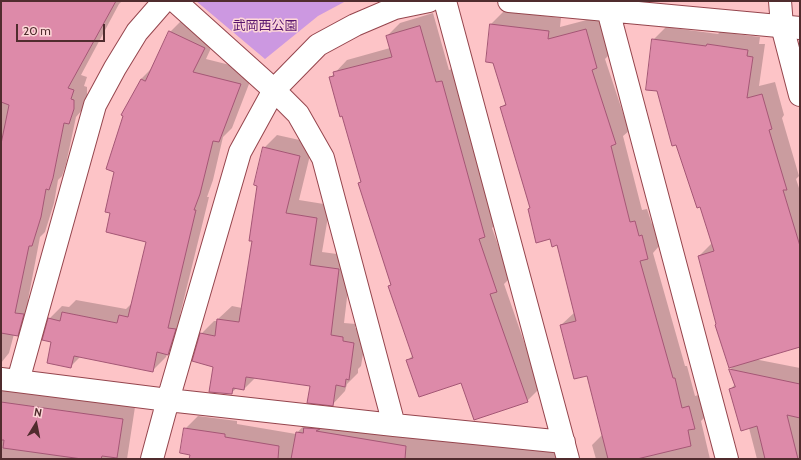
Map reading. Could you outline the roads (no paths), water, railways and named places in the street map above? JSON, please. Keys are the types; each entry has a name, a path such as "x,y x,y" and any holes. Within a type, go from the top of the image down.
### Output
{"street":[{"path":"164,1 137,32 95,105 10,380 168,400 394,425 566,450 445,1"},
{"path":"175,1 274,90 298,114 323,158 394,425"},
{"path":"152,459 240,152 274,90 318,45 355,25 395,8 428,1"},
{"path":"509,1 791,27"},
{"path":"780,1 791,27 800,94"},
{"path":"608,10 727,459"}],"park label":[{"name":"武岡西公園","path":"265,26"}]}
